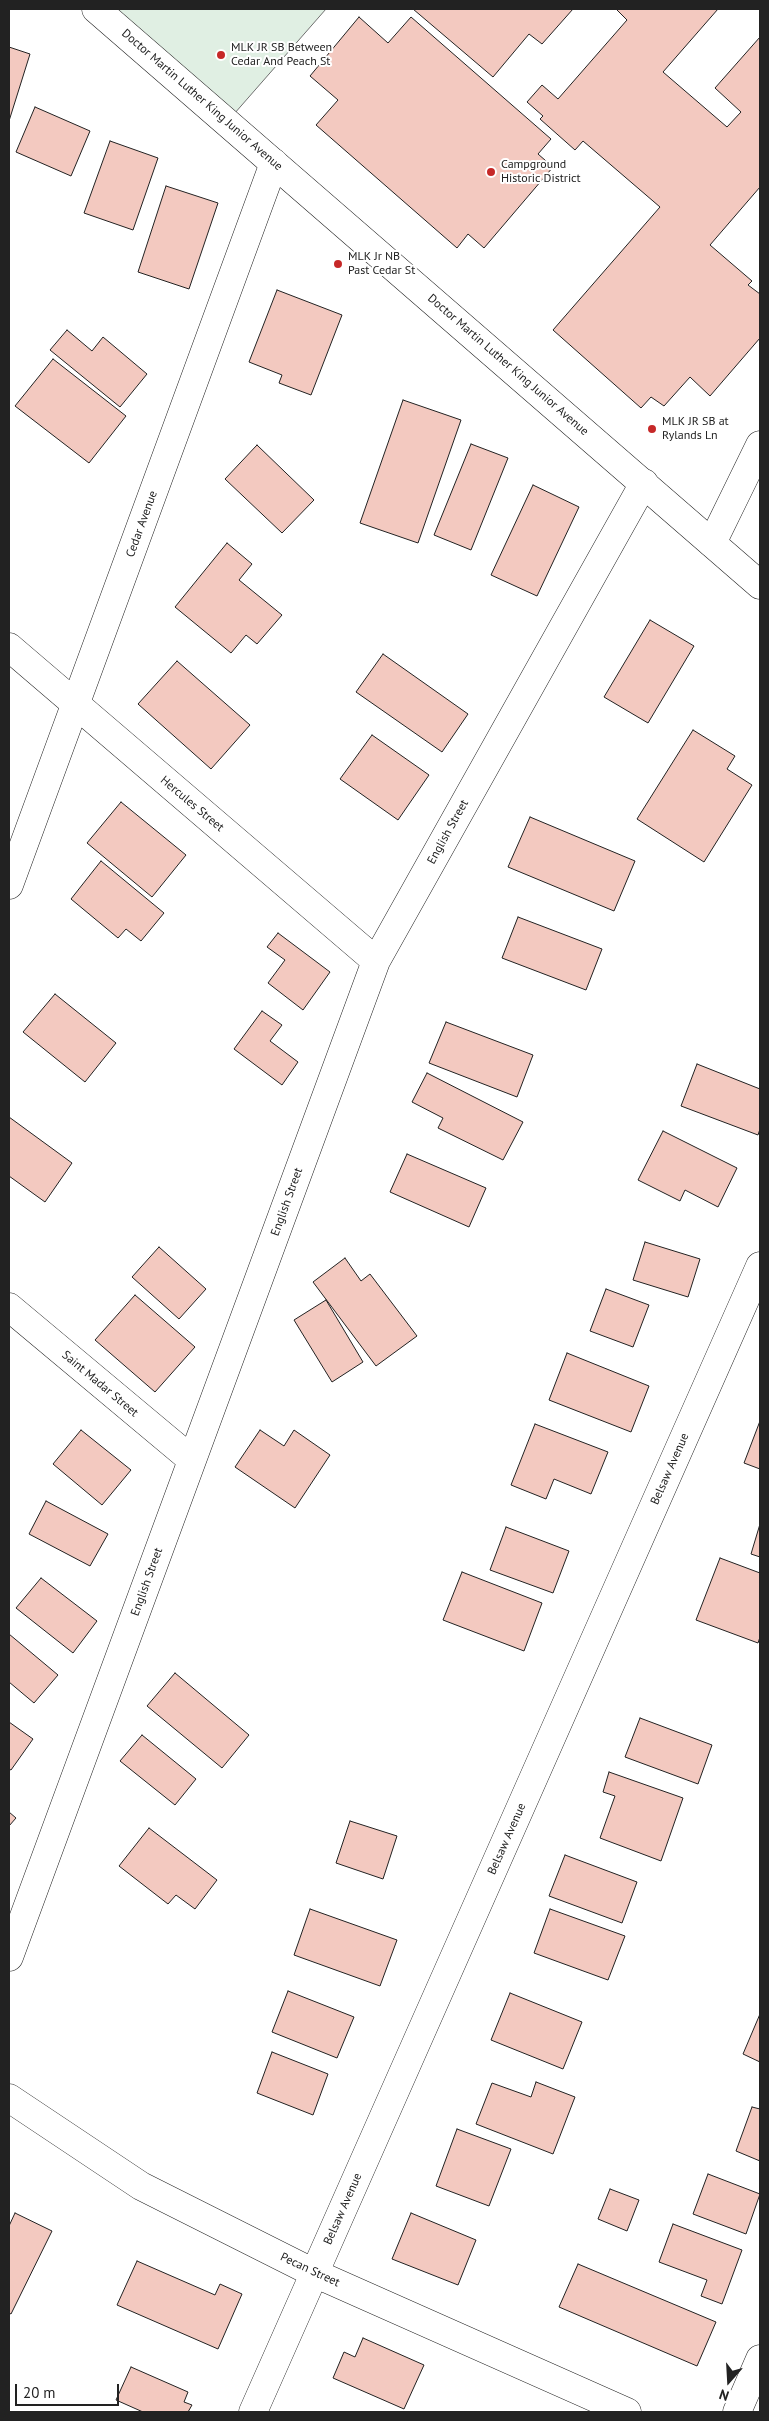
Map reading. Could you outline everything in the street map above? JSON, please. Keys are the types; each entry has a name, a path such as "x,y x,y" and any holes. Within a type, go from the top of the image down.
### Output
{"street":[{"name":"Doctor Martin Luther King Junior Avenue","path":"96,9 760,585"},
{"name":"Cedar Avenue","path":"9,885 274,163"},
{"path":"712,542 760,445"},
{"name":"English Street","path":"9,1957 376,961 644,483"},
{"name":"Hercules Street","path":"9,647 376,961"},
{"name":"Belsaw Avenue","path":"253,2412 760,1266"},
{"name":"Saint Madar Street","path":"9,1307 192,1460"},
{"name":"Pecan Street","path":"9,2098 141,2186 314,2273 627,2412"},
{"path":"736,2412 760,2359"}],"green space":[{"path":"96,9 326,9 227,122"}],"building":[{"path":"413,9 573,9 542,44 529,34 493,77"},
{"path":"616,9 718,9 663,72 727,127 741,112 715,88 760,37 760,187 710,245 752,281 748,285 760,294 760,338 710,396 690,377 664,406 651,397 641,408 553,330 660,207 583,141 575,150 540,119 543,116 527,102 542,85 558,99 627,20"},
{"path":"359,17 388,43 411,17 551,139 538,154 553,167 484,248 468,234 457,248 316,125 338,100 310,76"},
{"path":"9,47 30,54 9,121"},
{"path":"35,107 90,131 71,176 16,152"},
{"path":"110,141 158,158 133,230 84,213"},
{"path":"166,186 218,203 189,289 138,272"},
{"path":"277,290 342,315 311,395 279,383 282,375 249,362"},
{"path":"67,330 92,351 103,337 147,374 120,407 50,350"},
{"path":"53,359 126,416 89,463 15,406"},
{"path":"403,400 461,420 418,543 360,523"},
{"path":"471,444 508,458 471,550 434,535"},
{"path":"257,445 314,500 282,533 225,479"},
{"path":"533,485 579,507 537,596 491,575"},
{"path":"227,543 252,564 239,580 282,615 257,644 246,635 231,653 175,607"},
{"path":"650,620 694,646 648,723 604,697"},
{"path":"383,654 468,714 442,752 356,692"},
{"path":"177,661 250,725 211,769 138,704"},
{"path":"693,730 735,756 727,769 752,785 704,862 637,819"},
{"path":"372,735 429,775 398,820 340,779"},
{"path":"121,802 186,855 152,897 87,843"},
{"path":"530,817 635,861 614,911 508,867"},
{"path":"101,861 164,913 141,941 126,929 118,938 71,899"},
{"path":"518,917 602,949 586,990 502,958"},
{"path":"278,933 330,972 303,1010 268,983 285,960 267,947"},
{"path":"55,994 116,1043 85,1082 23,1032"},
{"path":"262,1011 282,1025 270,1041 298,1062 282,1085 234,1049"},
{"path":"446,1022 533,1055 517,1097 429,1063"},
{"path":"697,1064 760,1089 760,1129 758,1135 681,1106"},
{"path":"427,1073 523,1122 503,1160 438,1128 443,1118 412,1102"},
{"path":"9,1117 72,1163 45,1202 9,1176"},
{"path":"663,1131 737,1168 718,1207 685,1190 680,1201 638,1180"},
{"path":"407,1154 486,1188 469,1227 390,1192"},
{"path":"645,1242 700,1259 688,1297 633,1280"},
{"path":"159,1247 206,1289 179,1319 132,1277"},
{"path":"345,1258 361,1281 370,1274 417,1336 376,1366 313,1282"},
{"path":"606,1289 649,1305 633,1347 590,1331"},
{"path":"135,1295 195,1347 155,1392 95,1340"},
{"path":"326,1300 363,1362 332,1382 294,1320"},
{"path":"567,1353 649,1386 631,1432 549,1400"},
{"path":"760,1421 760,1469 744,1463"},
{"path":"535,1424 608,1452 591,1494 554,1479 546,1499 511,1485"},
{"path":"81,1430 131,1470 102,1505 53,1464"},
{"path":"260,1430 284,1446 294,1430 330,1455 295,1508 235,1467"},
{"path":"46,1501 108,1534 90,1566 29,1534"},
{"path":"760,1524 760,1557 751,1554"},
{"path":"506,1527 569,1551 553,1593 490,1570"},
{"path":"720,1558 760,1573 760,1637 758,1643 696,1620"},
{"path":"462,1572 542,1603 524,1651 443,1620"},
{"path":"41,1578 97,1621 73,1653 16,1608"},
{"path":"9,1634 58,1675 34,1703 9,1682"},
{"path":"175,1673 249,1735 222,1768 147,1706"},
{"path":"640,1718 712,1745 698,1784 625,1757"},
{"path":"9,1722 33,1739 11,1770 9,1769"},
{"path":"142,1735 196,1779 175,1805 120,1761"},
{"path":"609,1772 683,1798 661,1861 600,1838 615,1796 603,1792"},
{"path":"9,1812 16,1818 9,1826"},
{"path":"350,1821 397,1836 383,1879 336,1863"},
{"path":"149,1828 217,1880 195,1909 176,1895 168,1904 119,1866"},
{"path":"565,1855 637,1882 622,1923 549,1896"},
{"path":"310,1909 397,1940 380,1986 294,1955"},
{"path":"550,1909 625,1936 608,1980 534,1953"},
{"path":"288,1991 354,2017 337,2058 272,2032"},
{"path":"510,1993 582,2022 563,2069 491,2040"},
{"path":"760,2014 760,2062 743,2054"},
{"path":"272,2052 328,2074 313,2115 257,2093"},
{"path":"536,2082 575,2097 553,2154 476,2124 492,2083 531,2097"},
{"path":"752,2107 760,2109 760,2161 736,2151"},
{"path":"457,2129 511,2149 489,2206 436,2186"},
{"path":"708,2174 760,2194 746,2234 693,2214"},
{"path":"610,2189 639,2200 627,2231 598,2219"},
{"path":"15,2213 52,2231 11,2314 9,2313 9,2226"},
{"path":"411,2213 476,2240 458,2285 392,2259"},
{"path":"673,2224 742,2250 722,2304 701,2296 707,2280 659,2262"},
{"path":"137,2261 215,2295 220,2284 242,2294 218,2349 117,2305"},
{"path":"578,2264 716,2322 697,2366 559,2307"},
{"path":"363,2338 424,2365 404,2409 333,2378 344,2352 355,2357"},
{"path":"131,2367 188,2392 184,2402 192,2405 188,2412 143,2412 116,2400"}],"place":[{"name":"MLK JR SB Between Cedar And Peach St","path":"221,55"},
{"name":"Campground Historic District","path":"491,172"},
{"name":"MLK Jr NB Past Cedar St","path":"338,264"},
{"name":"MLK JR SB at Rylands Ln","path":"652,429"}]}
